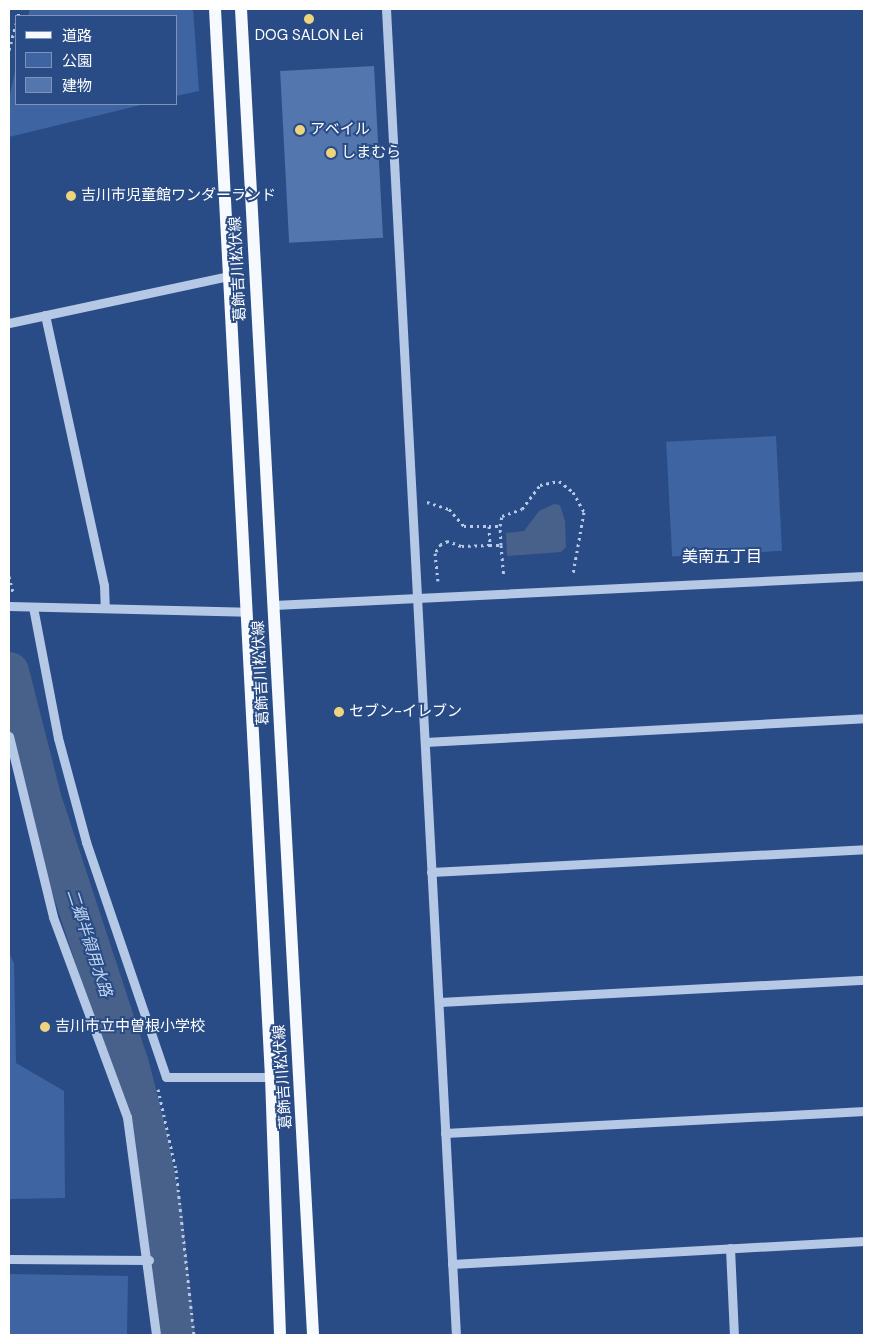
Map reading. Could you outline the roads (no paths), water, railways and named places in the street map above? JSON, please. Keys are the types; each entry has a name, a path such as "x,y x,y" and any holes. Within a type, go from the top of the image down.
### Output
{"main road":[{"name":"葛飾吉川松伏線","path":"215,9 272,1077 280,1335"},
{"name":"葛飾吉川松伏線","path":"241,9 313,1335"}],"street":[{"path":"386,9 431,872 440,1002 456,1335"},
{"path":"9,323 228,276"},
{"path":"45,315 104,585 105,608"},
{"path":"274,605 864,576"},
{"path":"12,606 247,612"},
{"path":"32,607 58,738 86,842 166,1077 272,1077"},
{"path":"425,742 864,718"},
{"path":"9,736 53,918 127,1117 149,1260 156,1335"},
{"path":"431,872 864,849"},
{"path":"440,1002 864,980"},
{"path":"446,1133 864,1111"},
{"path":"452,1264 864,1241"},
{"path":"730,1248 734,1335"},
{"path":"9,1259 149,1260"}],"waterway":[{"name":"二郷半領用水路","path":"9,671 41,797 129,1064 148,1139 162,1210 175,1335"}],"place":[{"name":"DOG SALON Lei","path":"309,19"},
{"name":"アベイル","path":"300,130"},
{"name":"しまむら","path":"331,153"},
{"name":"吉川市児童館ワンダーランド","path":"71,196"},
{"name":"セブン-イレブン","path":"339,712"},
{"name":"吉川市立中曽根小学校","path":"45,1027"}],"district":[{"name":"美南五丁目","path":"722,557"}]}
